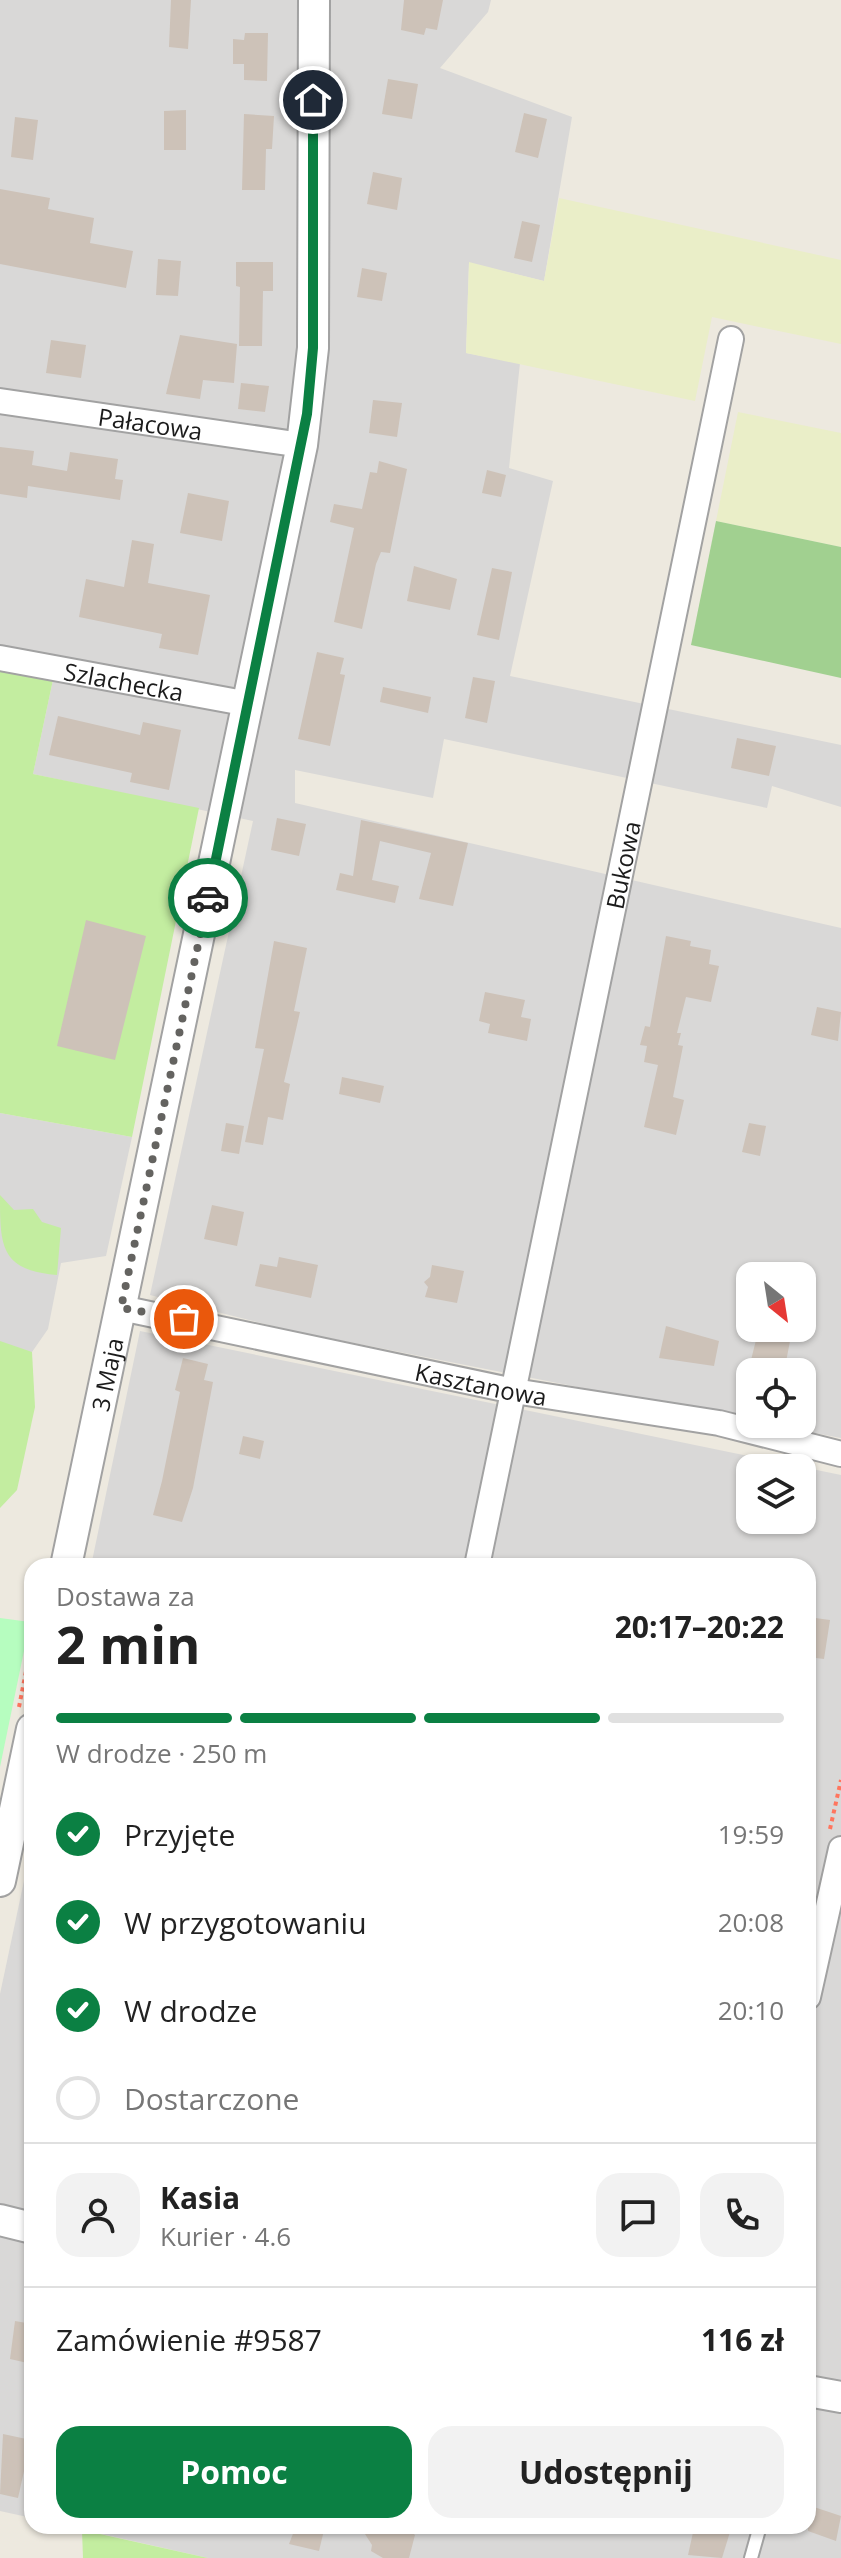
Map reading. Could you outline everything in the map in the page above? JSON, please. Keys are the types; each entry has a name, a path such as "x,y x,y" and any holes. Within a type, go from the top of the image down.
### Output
{"street":[{"name":"3 Maja","path":"68,1558 302,445 313,348 314,0"},
{"name":"Bukowa","path":"479,1558 731,339"},
{"name":"Pałacowa","path":"0,401 302,445"},
{"name":"Szlachecka","path":"0,658 249,704"},
{"name":"Kasztanowa","path":"121,1308 514,1391 719,1423 841,1454"},
{"path":"0,1881 24,1767"},
{"path":"816,1961 841,1849"},
{"path":"0,2220 24,2226"},
{"path":"816,2392 841,2397"}],"lane":[{"path":"751,2558 758,2534"}],"shaded area":[{"path":"0,0 491,0 488,12 440,68 572,117 544,281 469,263 466,353 520,363 509,468 553,481 510,676 841,745 841,807 772,786 767,808 444,739 433,798 295,770 295,803 841,928 841,1438 816,1433 816,1358 736,1358 736,1418 293,1331 150,1295 253,821 33,774 54,675 0,648"},
{"path":"0,1113 132,1137 106,1256 61,1263 48,1329 32,1352 0,1364"},
{"path":"140,1331 739,1454 736,1454 736,1534 816,1534 816,1470 841,1475 841,2558 208,2558 102,2534 816,2534 816,1558 93,1558"},
{"path":"24,1881 24,2516 0,2511 0,1994"}],"green space":[{"path":"559,198 841,260 841,344 712,317 695,401 466,353 469,262 544,281"},
{"path":"738,412 841,433 841,547 716,521"},
{"path":"716,521 841,547 841,678 691,645"},
{"path":"0,671 54,675 33,774 199,808 132,1137 0,1113"},
{"path":"0,1195 14,1210 33,1209 42,1222 61,1228 57,1275 24,1268 7,1252 1,1228"},
{"path":"0,1341 32,1352 35,1407 17,1490 0,1508"},
{"path":"0,1618 24,1621 24,1651 0,1767"},
{"path":"82,2534 100,2534 208,2558 83,2558"}],"building":[{"path":"171,0 191,0 188,49 169,47"},
{"path":"404,0 443,0 437,30 426,28 424,35 401,30"},
{"path":"245,33 268,33 267,81 244,80 244,64 233,64 233,39 244,40"},
{"path":"388,79 418,84 412,119 382,114"},
{"path":"186,110 186,150 164,150 164,111"},
{"path":"524,113 547,119 538,158 515,152"},
{"path":"244,114 274,116 272,149 266,149 265,190 242,190"},
{"path":"15,117 38,120 33,160 11,157"},
{"path":"373,172 402,178 397,210 367,204"},
{"path":"0,189 50,198 48,209 94,218 90,243 133,251 126,288 0,264"},
{"path":"522,221 540,225 532,262 514,258"},
{"path":"158,259 181,261 178,296 156,295"},
{"path":"236,262 273,262 273,291 263,291 262,346 239,346 240,287 236,286"},
{"path":"362,268 387,273 382,301 357,297"},
{"path":"180,335 237,344 234,383 203,380 200,399 166,394"},
{"path":"51,340 86,345 81,378 46,373"},
{"path":"241,383 269,386 265,412 238,409"},
{"path":"373,400 402,403 397,437 369,433"},
{"path":"0,447 34,451 32,465 67,471 70,452 118,459 115,479 123,480 120,500 28,486 27,498 0,494"},
{"path":"379,461 407,469 390,553 381,552 376,564 362,629 334,622 354,528 330,522 334,504 362,509 370,472 377,473"},
{"path":"487,470 506,475 501,497 482,493"},
{"path":"188,493 229,501 222,541 180,533"},
{"path":"132,540 154,544 148,583 210,595 198,655 159,648 162,634 79,617 86,579 124,587"},
{"path":"414,566 457,579 450,610 407,601"},
{"path":"492,568 512,572 499,640 477,635"},
{"path":"317,652 344,658 340,674 345,675 330,746 298,739"},
{"path":"473,677 495,681 487,723 465,718"},
{"path":"383,687 431,697 428,713 380,702"},
{"path":"58,716 140,735 143,722 181,730 169,790 130,782 132,773 49,755"},
{"path":"737,738 776,746 769,776 731,768"},
{"path":"277,818 306,824 299,856 271,850"},
{"path":"361,820 468,843 453,906 419,899 431,853 380,841 372,880 399,886 395,903 336,890 340,873 353,876"},
{"path":"86,920 146,936 115,1060 57,1046"},
{"path":"666,936 691,941 690,946 711,950 709,964 719,966 711,1002 686,997 677,1033 681,1033 678,1045 683,1046 673,1097 684,1100 676,1135 644,1127 658,1065 644,1062 647,1046 640,1045 645,1026 650,1027"},
{"path":"274,941 307,948 294,1011 300,1012 284,1082 290,1084 283,1120 268,1117 263,1145 245,1142 264,1049 255,1048"},
{"path":"485,992 525,1000 521,1017 531,1019 527,1041 488,1033 490,1024 479,1021"},
{"path":"817,1007 841,1012 838,1041 811,1035"},
{"path":"342,1077 384,1086 380,1103 339,1094"},
{"path":"226,1123 244,1126 239,1154 221,1151"},
{"path":"749,1123 766,1126 760,1156 742,1152"},
{"path":"212,1205 244,1212 237,1246 204,1239"},
{"path":"279,1257 318,1265 311,1298 255,1286 260,1264 277,1267"},
{"path":"432,1265 464,1271 457,1303 425,1297 428,1287 424,1282 430,1277"},
{"path":"666,1326 719,1341 714,1366 659,1358"},
{"path":"756,1342 790,1342 787,1358 752,1358"},
{"path":"183,1358 208,1364 204,1380 213,1382 193,1488 182,1522 153,1515 180,1392 175,1390"},
{"path":"243,1436 264,1441 260,1459 239,1454"},
{"path":"816,1618 830,1620 824,1659 816,1658"},
{"path":"15,2321 24,2323 24,2362 10,2359"},
{"path":"3,2434 24,2438 24,2471 18,2498 0,2494"},
{"path":"816,2508 841,2516 836,2541 816,2534"},
{"path":"293,2534 323,2534 319,2551 289,2544"},
{"path":"365,2534 415,2535 409,2558 383,2558 371,2551 372,2545"},
{"path":"693,2534 729,2534 722,2558 688,2555"}],"way so far":[{"path":"184,1319 121,1308 208,898"}],"route":[{"path":"208,898 307,414 313,348 313,100"}]}
